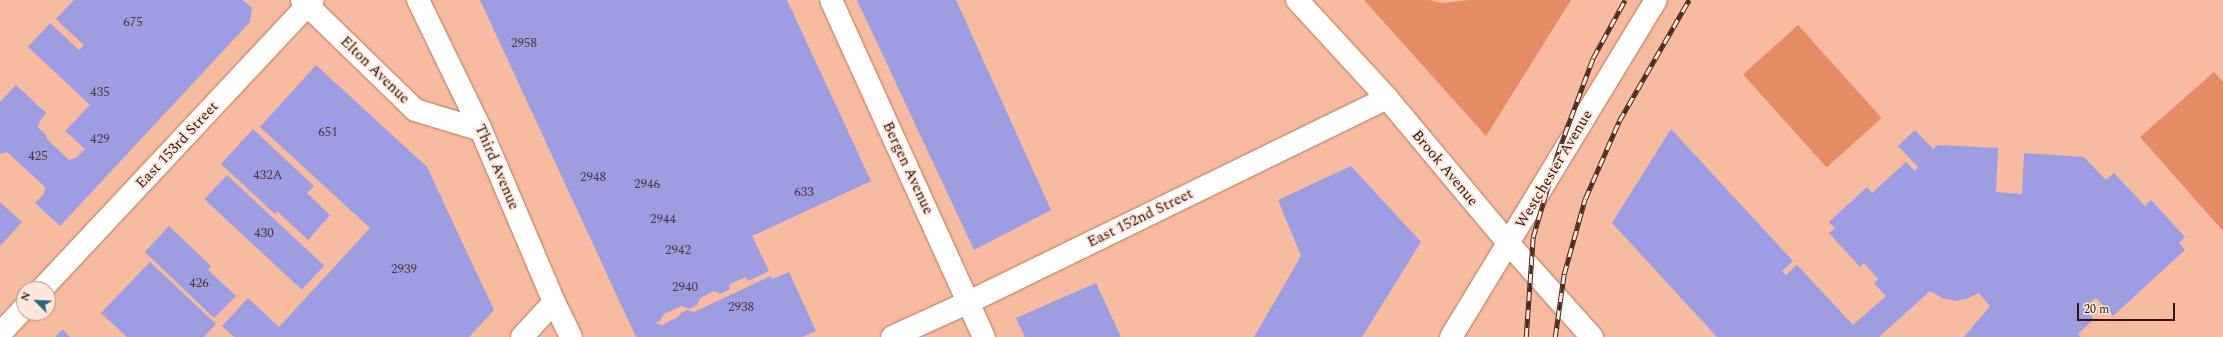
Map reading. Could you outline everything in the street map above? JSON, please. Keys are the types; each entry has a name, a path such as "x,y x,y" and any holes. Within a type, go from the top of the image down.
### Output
{"street":[{"name":"Third Avenue","path":"418,0 481,130 554,302 572,337"},
{"name":"Bergen Avenue","path":"831,0 984,337"},
{"name":"Brook Avenue","path":"1297,0 1387,98 1509,244 1592,337"},
{"name":"Westchester Avenue","path":"1451,337 1509,244 1656,0"},
{"name":"Elton Avenue","path":"307,2 415,110 481,130"},
{"name":"East 153rd Street","path":"49,281 307,2"},
{"name":"East 152nd Street","path":"892,337 969,302 1387,98"},
{"path":"522,337 554,302"},
{"path":"0,334 16,317"}],"shaded area":[{"path":"1364,0 1429,0 1442,3 1469,0 1571,0 1486,136"},
{"path":"1798,25 1882,118 1827,167 1743,75"},
{"path":"2214,72 2223,82 2223,231 2140,137"}],"building":[{"path":"74,0 243,0 252,8 250,22 60,226 35,203 44,194 45,187 7,152 0,154 0,102 16,85 46,113 40,121 38,127 46,135 47,139 69,160 77,157 85,149 65,131 90,105 28,47 50,23 79,50 84,45 56,19"},
{"path":"480,0 787,0 871,181 752,236 769,271 748,281 746,277 730,284 729,290 720,294 714,291 700,298 697,305 689,309 682,306 664,314 660,321 655,323 662,325 678,317 681,313 687,310 694,312 771,276 772,279 789,272 816,331 802,337 636,337"},
{"path":"857,0 956,0 1051,210 974,250"},
{"path":"316,65 427,167 494,310 469,337 234,337 222,326 248,298 279,327 370,228 260,127"},
{"path":"253,129 314,186 307,193 330,215 308,240 278,212 275,214 221,164"},
{"path":"1671,129 1793,261 1782,271 1786,275 1797,265 1853,325 1886,296 1874,283 1878,279 1864,263 1860,267 1829,233 1835,228 1829,222 1867,187 1872,193 1906,162 1915,171 1918,167 1898,146 1915,130 1933,149 1938,145 1998,148 1996,192 2022,194 2024,153 2084,157 2106,180 2114,173 2145,206 2151,200 2185,237 2179,243 2185,250 2113,316 2096,298 2084,308 2094,319 2078,334 2081,337 1964,337 1990,306 1979,293 1966,299 1955,301 1942,298 1930,291 1879,337 1717,337 1612,223"},
{"path":"1351,166 1421,242 1362,337 1254,337 1301,256 1278,200"},
{"path":"227,175 324,266 302,290 204,199"},
{"path":"0,202 22,222 0,246"},
{"path":"169,226 211,266 208,270 236,296 214,318 145,252"},
{"path":"150,262 216,324 204,337 127,337 101,313"},
{"path":"1096,283 1121,337 1025,337 1016,318"},
{"path":"63,330 70,337 55,337"}],"railway":[{"path":"1526,337 1533,237 1558,152 1593,58 1625,0"},
{"path":"1555,337 1564,274 1585,199 1619,121 1689,0"}]}
